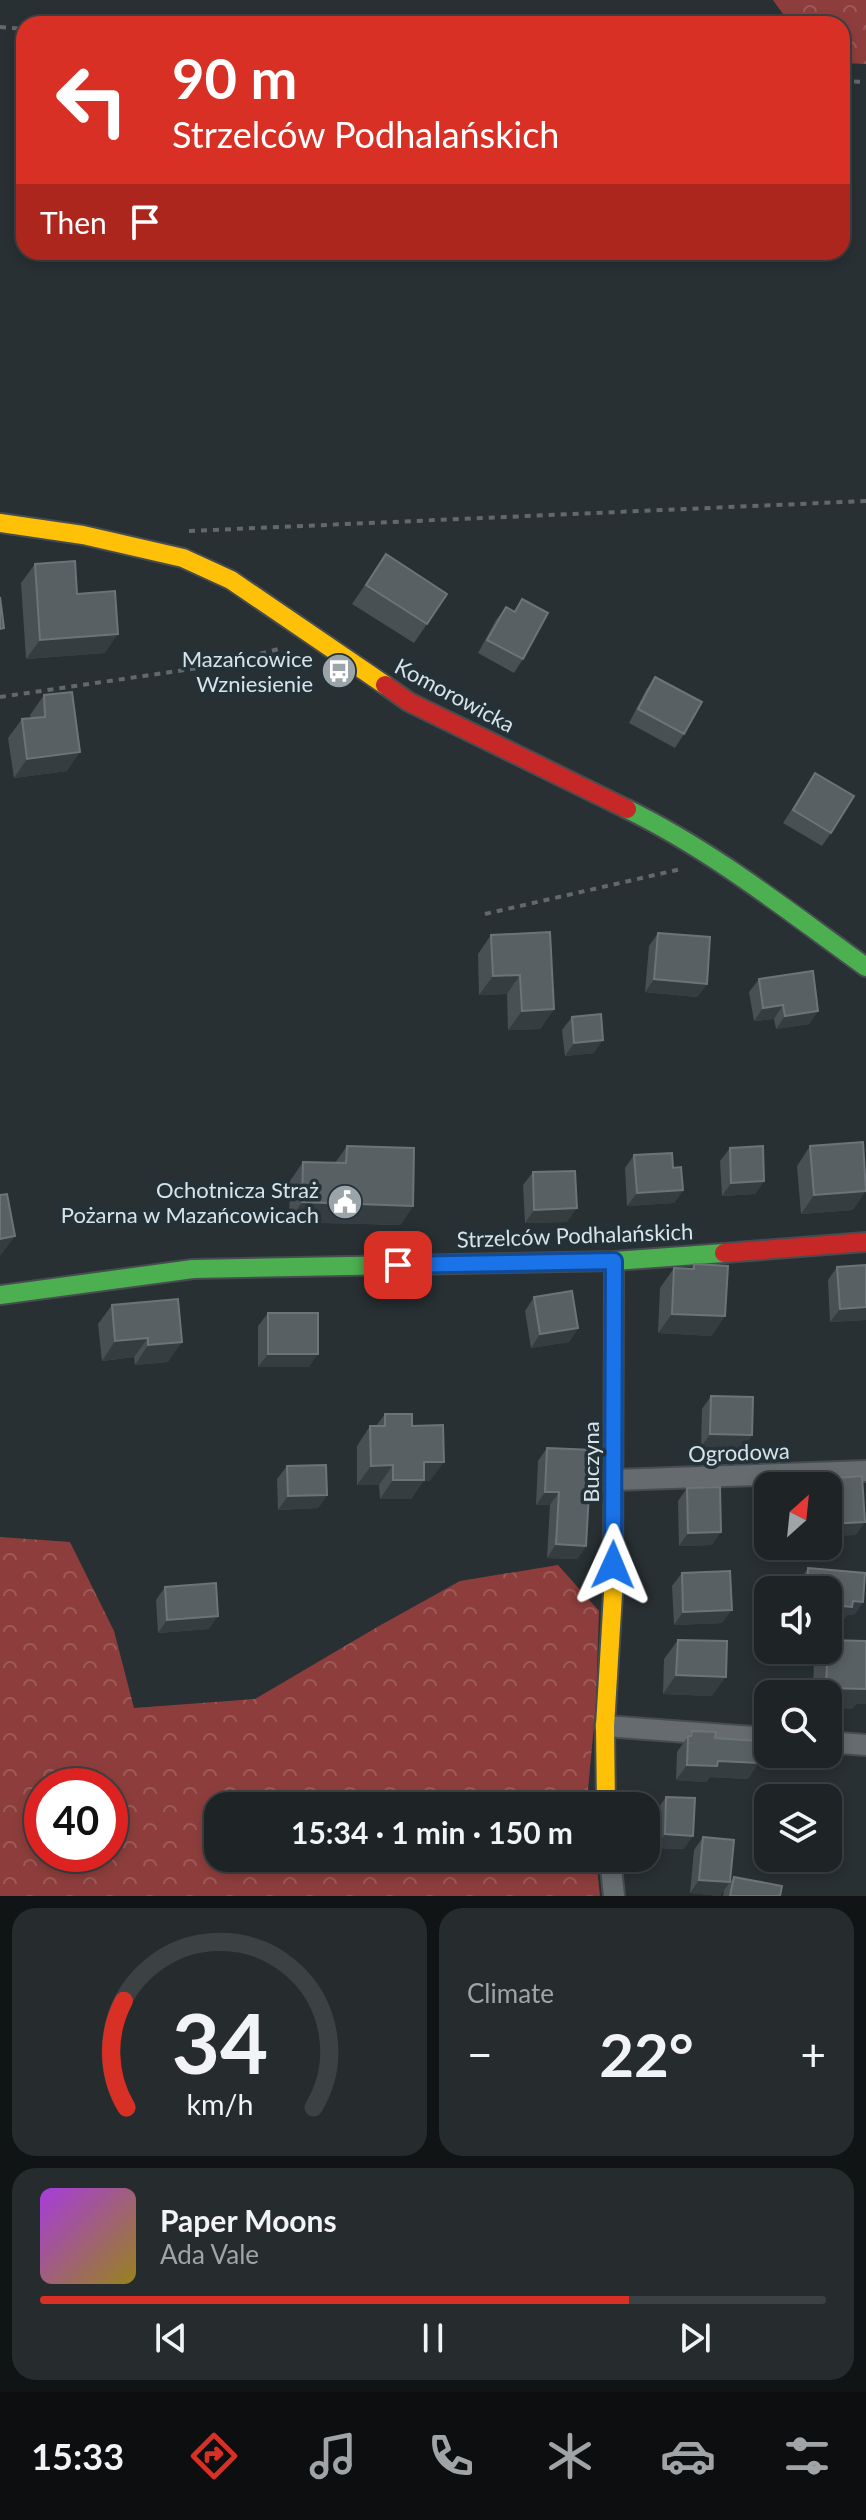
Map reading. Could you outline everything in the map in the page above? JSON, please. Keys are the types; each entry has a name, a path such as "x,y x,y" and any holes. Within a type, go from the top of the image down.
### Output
{"street":[{"name":"Komorowicka","path":"0,523 83,535 183,558 231,580 409,702 654,822 719,861 866,967"},
{"name":"Strzelców Podhalańskich","path":"0,1295 193,1269 614,1261 866,1242"},
{"name":"Buczyna","path":"606,1792 605,1726 613,1594 614,1261"},
{"name":"Ogrodowa","path":"614,1480 866,1471"},
{"path":"605,1726 754,1737"},
{"path":"842,1743 866,1745"},
{"path":"611,1872 614,1896"}],"path":[{"path":"178,532 866,501"},
{"path":"0,697 220,663 279,649 299,627"},
{"path":"485,914 719,861"}],"green space":[{"path":"773,0 866,0 866,64 850,63 850,16 784,16"},
{"path":"0,1537 70,1542 114,1631 134,1708 255,1699 460,1581 558,1565 599,1611 596,1703 588,1792 204,1792 204,1872 597,1872 600,1896 0,1896"}],"building":[{"path":"386,554 447,594 427,624 366,585"},
{"path":"75,561 77,594 115,591 118,634 40,640 35,564"},
{"path":"0,597 4,628 0,629"},
{"path":"522,599 548,613 523,659 487,640 506,607 515,612"},
{"path":"655,677 702,702 684,734 638,709"},
{"path":"72,692 80,752 27,759 22,719 45,717 44,695"},
{"path":"815,773 854,796 831,833 793,810"},
{"path":"550,932 554,1009 522,1011 520,975 493,976 491,935"},
{"path":"658,933 710,937 707,984 654,979"},
{"path":"813,971 818,1011 785,1016 783,1005 763,1008 759,979"},
{"path":"601,1014 603,1040 574,1043 572,1017"},
{"path":"863,1142 866,1191 814,1195 810,1146"},
{"path":"347,1146 414,1148 413,1206 302,1202 303,1162 346,1163"},
{"path":"763,1146 764,1181 731,1183 730,1148"},
{"path":"672,1153 673,1168 681,1167 683,1190 637,1193 634,1155"},
{"path":"575,1171 577,1208 534,1210 533,1172"},
{"path":"7,1194 15,1236 0,1239 0,1195"},
{"path":"694,1264 728,1266 725,1316 672,1314 674,1268 694,1269"},
{"path":"866,1265 866,1307 840,1309 837,1267"},
{"path":"572,1291 578,1328 540,1334 534,1297"},
{"path":"178,1299 182,1342 148,1345 148,1338 115,1341 112,1305"},
{"path":"268,1313 318,1313 318,1354 268,1354"},
{"path":"711,1396 753,1397 752,1435 710,1434"},
{"path":"385,1414 412,1414 412,1426 443,1425 444,1462 424,1462 424,1480 393,1480 393,1465 371,1466 370,1426 385,1426"},
{"path":"547,1448 594,1450 593,1493 589,1493 586,1546 556,1544 559,1492 545,1492"},
{"path":"326,1465 327,1495 288,1496 287,1466"},
{"path":"862,1476 865,1522 842,1523 842,1478"},
{"path":"720,1487 721,1532 688,1533 687,1488"},
{"path":"808,1568 865,1573 863,1602 853,1601 852,1607 843,1606 842,1611 842,1576 808,1576"},
{"path":"730,1571 732,1610 683,1612 682,1573"},
{"path":"216,1583 218,1616 167,1620 165,1587"},
{"path":"678,1640 727,1641 726,1677 676,1675"},
{"path":"842,1640 866,1641 866,1689 842,1688 842,1680 826,1680 827,1664 842,1664"},
{"path":"692,1731 716,1732 715,1738 754,1741 754,1763 718,1761 717,1766 687,1765 688,1736"},
{"path":"666,1797 695,1798 693,1836 665,1834"},
{"path":"703,1837 734,1840 730,1882 699,1880"},
{"path":"734,1877 782,1886 780,1896 730,1896"}],"traffic: fast":[{"path":"627,809 720,863 866,967"},
{"path":"0,1295 193,1269 614,1261 724,1253"}],"traffic: slow":[{"path":"0,523 83,535 183,558 231,580 385,685"},
{"path":"606,1792 605,1726 613,1594 614,1261"}],"traffic: jam":[{"path":"385,685 409,702 627,809"},
{"path":"724,1253 866,1242"}],"place":[{"name":"Mazańcowice Wzniesienie","path":"339,671"},
{"name":"Ochotnicza Straż Pożarna w Mazańcowicach","path":"345,1202"}],"route":[{"path":"398,1265 614,1261 613,1565"}]}
